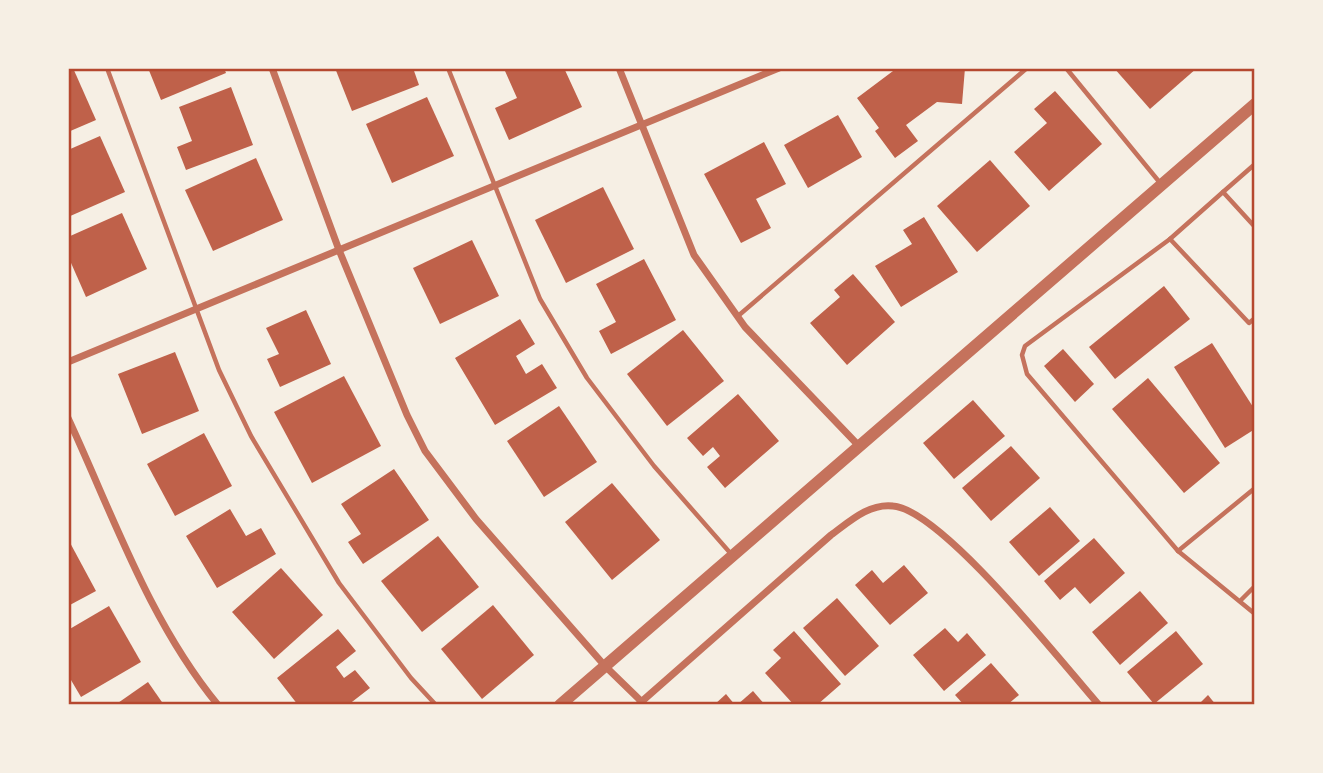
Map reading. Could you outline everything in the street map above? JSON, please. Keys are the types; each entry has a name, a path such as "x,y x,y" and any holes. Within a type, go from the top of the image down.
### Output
{"street":[{"path":"272,68 339,250 407,415 425,451 476,519 640,703 831,535 863,512 891,505 912,510 956,543 1099,705"},
{"path":"619,68 694,256 737,317 859,446"},
{"path":"68,362 779,68"},
{"path":"560,705 1255,104"},
{"path":"68,418 155,612 190,671 218,705"}],"lane":[{"path":"107,68 219,370 287,500 338,583 411,678 436,705"},
{"path":"448,68 540,299 587,378 654,466 732,556"},
{"path":"737,317 1027,68"},
{"path":"1066,68 1161,185"},
{"path":"1255,164 1170,239 1025,346 1022,355 1027,374 1178,551 1255,614"},
{"path":"1223,192 1255,227"},
{"path":"1170,239 1249,323 1255,318"},
{"path":"1178,551 1255,488"},
{"path":"1241,600 1255,586"}],"building":[{"path":"68,68 73,68 96,120 68,132"},
{"path":"148,68 224,68 226,73 161,100"},
{"path":"335,68 413,68 419,85 352,111"},
{"path":"512,68 564,68 582,107 509,140 495,108 517,98 505,71"},
{"path":"897,68 965,68 962,104 937,102 906,125 918,141 895,158 875,131 879,128 857,98"},
{"path":"1114,68 1197,68 1150,109"},
{"path":"231,87 253,145 186,170 177,147 192,141 179,107"},
{"path":"1055,91 1102,144 1049,191 1014,152 1047,123 1034,109"},
{"path":"427,97 454,156 392,183 366,124"},
{"path":"838,115 862,157 808,188 784,145"},
{"path":"100,136 125,192 68,217 68,150"},
{"path":"764,142 786,184 756,199 771,228 741,243 704,174"},
{"path":"256,158 283,220 213,251 185,190"},
{"path":"990,160 1030,206 977,252 937,206"},
{"path":"603,187 634,249 566,283 535,220"},
{"path":"122,213 147,269 86,297 68,256 68,237"},
{"path":"924,217 958,272 901,307 875,266 912,244 903,230"},
{"path":"472,240 499,296 440,324 413,268"},
{"path":"644,259 676,320 611,354 599,331 616,322 596,284"},
{"path":"853,274 895,322 847,365 810,323 840,297 834,290"},
{"path":"1164,286 1190,319 1115,379 1089,347"},
{"path":"306,310 331,364 280,387 267,359 279,354 266,328"},
{"path":"520,319 535,344 516,356 526,374 542,364 557,388 495,425 455,358"},
{"path":"683,330 724,381 667,426 627,374"},
{"path":"1212,343 1255,410 1255,429 1225,448 1174,367"},
{"path":"1063,349 1094,384 1075,402 1044,366"},
{"path":"175,352 199,411 142,434 118,374"},
{"path":"344,376 381,446 312,483 274,412"},
{"path":"1148,378 1220,463 1184,493 1112,409"},
{"path":"738,394 779,441 725,488 707,467 720,456 713,447 703,456 687,438"},
{"path":"973,400 1005,436 954,479 923,443"},
{"path":"559,406 597,462 544,497 507,441"},
{"path":"204,433 232,486 175,516 147,464"},
{"path":"1011,446 1040,478 991,521 962,488"},
{"path":"394,469 429,520 363,564 348,542 361,534 341,504"},
{"path":"612,483 660,540 612,580 565,522"},
{"path":"1050,507 1080,541 1039,576 1009,542"},
{"path":"230,509 246,536 261,528 276,554 217,588 186,536"},
{"path":"438,536 479,587 422,632 381,581"},
{"path":"1094,538 1125,573 1090,604 1075,587 1060,600 1044,581"},
{"path":"68,539 96,591 68,606"},
{"path":"904,565 928,593 890,625 855,585 872,570 883,583"},
{"path":"281,568 323,615 274,659 232,612"},
{"path":"1140,591 1168,623 1120,665 1092,632"},
{"path":"837,598 879,646 845,676 803,628"},
{"path":"493,605 534,655 482,699 441,649"},
{"path":"109,606 141,662 81,697 68,675 68,630"},
{"path":"945,628 958,642 967,633 986,655 944,691 913,655"},
{"path":"338,629 356,651 336,667 344,678 355,670 370,688 348,705 298,705 277,678"},
{"path":"794,631 841,684 817,705 794,705 765,673 781,658 773,650"},
{"path":"1176,631 1203,664 1154,704 1127,672"},
{"path":"991,663 1019,695 1007,705 964,705 955,695"},
{"path":"148,682 164,705 115,705"},
{"path":"753,691 765,705 737,705"},
{"path":"726,694 735,705 714,705"},
{"path":"1208,695 1216,705 1198,705"}]}
